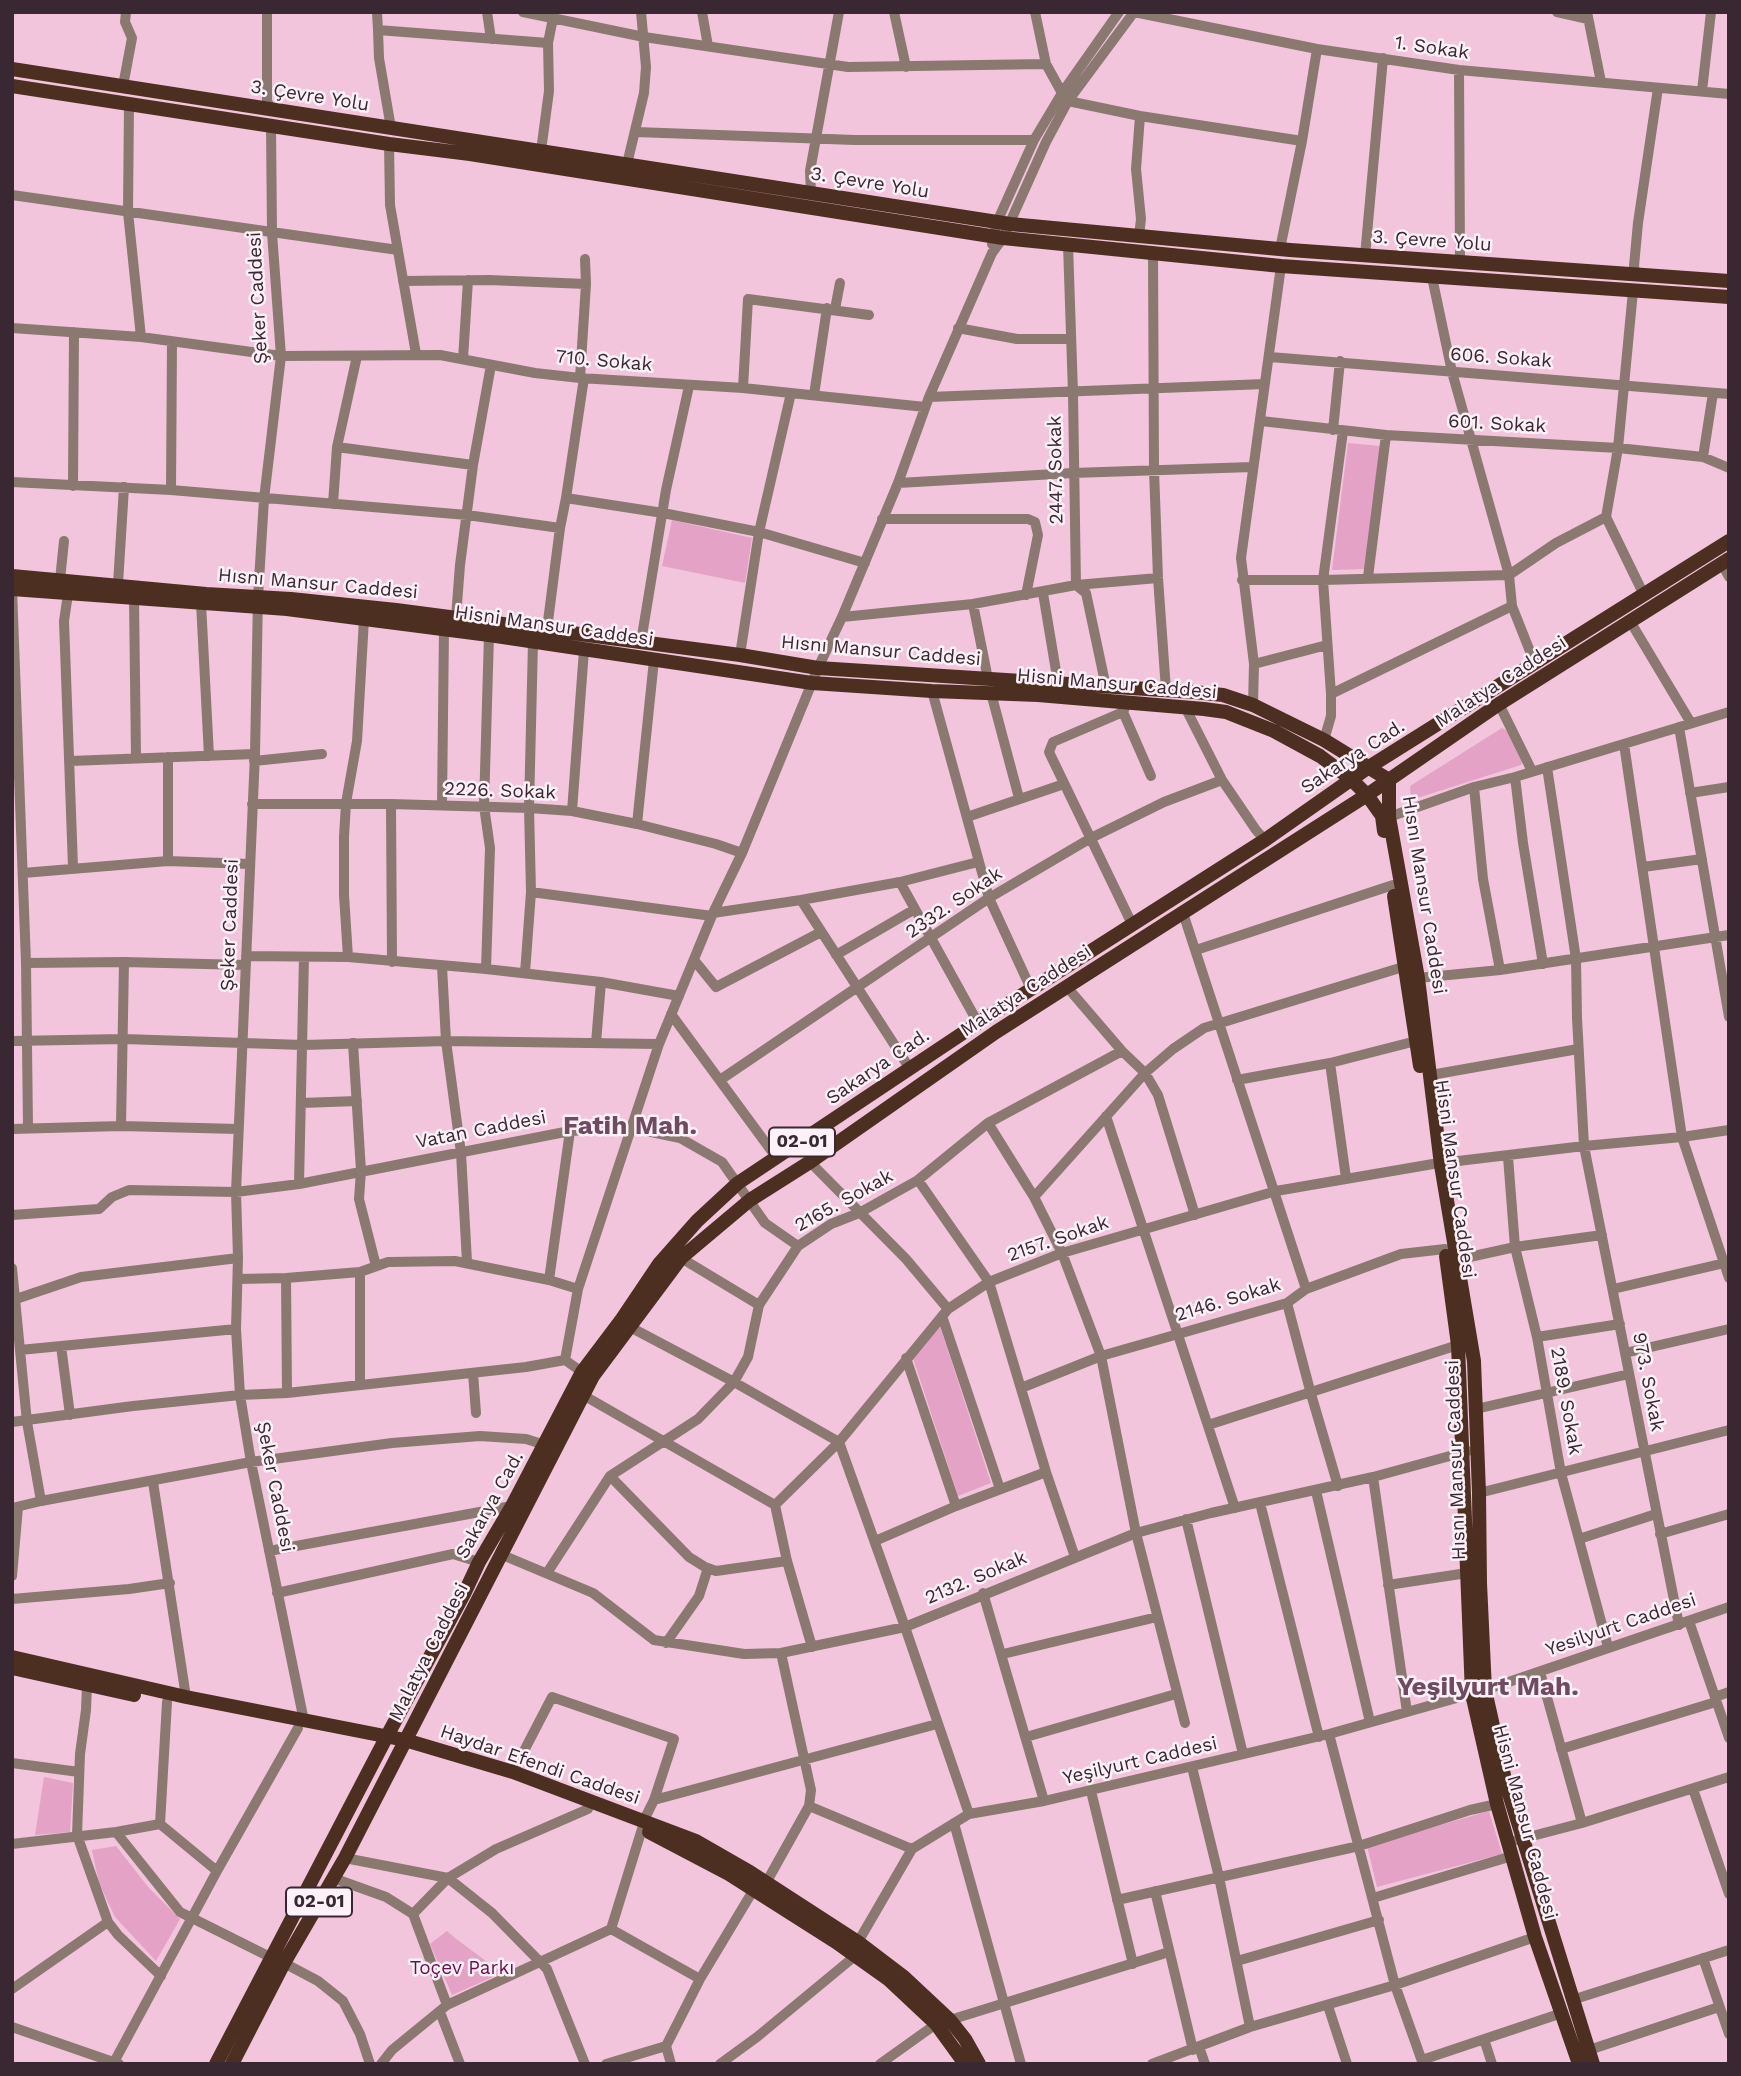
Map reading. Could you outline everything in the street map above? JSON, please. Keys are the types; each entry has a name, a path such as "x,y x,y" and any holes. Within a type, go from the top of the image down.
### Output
{"main road":[{"name":"3. Çevre Yolu","path":"12,69 811,193 1068,245 1281,266 1729,298"},
{"name":"3. Çevre Yolu","path":"12,86 389,144 1000,230 1139,236 1365,256 1729,282"},
{"name":"Sakarya Cad.","path":"232,2064 278,1961 385,1740 582,1372 659,1264 697,1220 738,1183 978,1023 1265,840 1369,767 1729,541"},
{"name":"Malatya Caddesi","path":"402,1744 593,1376 681,1258 750,1200 810,1162 996,1032 1367,795 1499,704 1630,621 1726,567"},
{"name":"Hısnı Mansur Caddesi","path":"12,576 118,584 258,602 456,617 818,668 990,686 1058,683 1223,695 1253,705 1324,740 1389,780 1389,817 1418,978 1431,1075 1437,1164 1474,1361 1479,1493 1479,1692 1506,1784 1514,1846 1591,2057"},
{"name":"Hisni Mansur Caddesi","path":"12,589 201,603 258,602 812,682 932,691 990,686 1125,708 1185,707 1226,712 1249,719 1320,756 1351,779 1382,816 1437,1164 1458,1345 1467,1573 1479,1692 1497,1804 1514,1846 1535,1937 1579,2064"},
{"name":"Haydar Efendi Caddesi","path":"12,1657 301,1725"},
{"name":"Haydar Efendi Caddesi","path":"12,1668 167,1702 402,1744 513,1772 643,1825"},
{"name":"Sakarya Cad.","path":"216,2064 278,1961 345,1858 402,1744"},
{"name":"Haydar Efendi Caddesi","path":"402,1744 588,1809 696,1841 760,1886 904,1978 943,2022 965,2039 979,2064"},
{"name":"Haydar Efendi Caddesi","path":"943,2022 965,2064"}],"street":[{"path":"123,86 132,38 125,22 126,12"},
{"path":"267,12 267,101 271,109"},
{"path":"377,12 379,58 391,128"},
{"path":"487,12 491,39"},
{"path":"523,12 553,15 644,37 848,67 1046,64"},
{"path":"627,164 644,93 646,67 641,12"},
{"path":"702,12 708,46"},
{"path":"811,193 810,171 839,12"},
{"path":"894,12 906,67"},
{"path":"1035,12 1046,64 1065,97 1140,116 1302,141"},
{"path":"565,1360 578,1289 671,1014 865,563 927,402 992,253 1034,140 1119,12"},
{"path":"1000,230 1046,142 1065,97 1135,12"},
{"name":"1. Sokak","path":"1135,12 1317,50 1459,70 1729,94"},
{"path":"1557,12 1588,16 1601,82"},
{"path":"1702,91 1711,12"},
{"path":"541,151 548,91 548,44 553,15"},
{"path":"378,30 548,44"},
{"path":"1280,249 1317,50"},
{"path":"1365,256 1383,58"},
{"path":"1459,70 1460,262"},
{"path":"1636,275 1634,266 1638,223 1658,88"},
{"path":"129,103 128,212 141,337"},
{"path":"1139,236 1141,219 1136,169 1140,116"},
{"name":"Şeker Caddesi","path":"271,125 272,233 281,356 264,499 258,602 255,757 236,1192 236,1329 240,1395 301,1725"},
{"path":"636,132 816,139 1034,140"},
{"path":"389,144 390,205 416,354"},
{"path":"12,195 398,250"},
{"name":"2447. Sokak","path":"1068,245 1076,585 1086,593 1106,687"},
{"path":"1153,253 1154,470 1166,690"},
{"path":"547,629 582,378 585,259"},
{"path":"1253,705 1254,664 1241,558 1281,266"},
{"path":"1432,277 1452,372 1509,575 1512,606 1535,664"},
{"path":"403,281 468,279 586,284"},
{"path":"463,359 468,279"},
{"path":"814,395 831,309 840,283"},
{"path":"1633,291 1618,448 1606,517 1644,595"},
{"path":"743,388 748,299 869,315"},
{"name":"710. Sokak","path":"12,328 141,337 281,356 416,354 582,378 927,402"},
{"path":"958,328 1017,339 1070,339"},
{"path":"73,485 74,332"},
{"path":"171,490 172,342"},
{"path":"333,504 337,447 357,356"},
{"name":"606. Sokak","path":"1270,357 1729,394"},
{"path":"1324,740 1331,716 1331,694 1323,580 1338,431 1340,361"},
{"path":"456,617 473,465 491,365"},
{"path":"927,402 1152,387 1265,384"},
{"path":"641,642 663,513 689,386"},
{"path":"740,655 759,532 791,393"},
{"path":"1703,457 1713,393"},
{"name":"601. Sokak","path":"1261,421 1385,435 1618,448 1703,457 1729,468"},
{"path":"1368,578 1385,435"},
{"path":"337,447 473,465"},
{"path":"898,483 1252,467"},
{"path":"12,482 171,490 467,515 560,528"},
{"path":"118,584 124,487"},
{"path":"566,498 759,532 865,563"},
{"path":"1242,580 1509,575 1556,543 1606,517"},
{"path":"882,519 1028,519 1035,522 1038,535 1027,595"},
{"path":"60,580 64,541"},
{"path":"842,617 973,604 1076,585 1158,578"},
{"path":"12,589 16,817 23,873 26,963 28,1127"},
{"path":"1043,593 1058,683"},
{"path":"68,594 64,621 73,867"},
{"path":"134,599 136,758"},
{"path":"201,603 209,756"},
{"path":"973,604 990,686 1019,798"},
{"path":"1331,694 1512,606"},
{"path":"348,957 344,895 346,803 357,741 364,619"},
{"path":"1630,621 1692,723"},
{"path":"442,806 444,629"},
{"path":"486,969 490,848 484,806 489,635"},
{"path":"525,973 531,892 529,808 533,642"},
{"path":"1254,664 1327,645"},
{"path":"572,811 584,650"},
{"path":"637,824 654,660"},
{"path":"932,691 989,898 1031,989"},
{"path":"1499,704 1532,771"},
{"path":"1185,707 1222,780 1265,840"},
{"path":"1132,924 1063,784 1050,755 1051,745 1125,708 1152,776"},
{"path":"1389,817 1474,787 1516,777 1729,712"},
{"path":"1679,727 1729,1017"},
{"path":"1624,744 1682,1137 1726,1262 1729,1278"},
{"path":"70,761 323,754"},
{"path":"168,757 168,861"},
{"name":"973. Sokak","path":"1547,767 1576,959 1584,1146 1660,1534 1684,1623 1729,1738"},
{"path":"1516,777 1543,964"},
{"name":"2332. Sokak","path":"720,1080 989,898 1091,838 1164,802 1222,780"},
{"path":"967,817 1063,784"},
{"path":"1474,787 1483,879 1500,970"},
{"path":"1690,793 1729,787"},
{"name":"2226. Sokak","path":"252,804 484,806 572,811 637,824 742,853"},
{"path":"391,804 392,962"},
{"path":"1643,867 1702,859"},
{"path":"23,873 168,861 249,863"},
{"path":"531,892 713,915 801,901 978,862"},
{"path":"900,881 978,1023"},
{"path":"1196,950 1393,885"},
{"path":"801,901 910,1069"},
{"path":"836,955 915,909"},
{"path":"1182,913 1276,1191 1306,1289"},
{"path":"694,960 716,986 821,932"},
{"path":"1418,978 1500,970 1729,935"},
{"path":"299,1184 304,957"},
{"path":"26,963 348,957 525,973 601,982 679,996"},
{"path":"121,1126 124,962"},
{"path":"442,966 446,1041 461,1153 467,1262"},
{"path":"1034,1197 1145,1073 1204,1028 1404,967"},
{"path":"596,1042 601,982"},
{"path":"1067,987 1122,1051 1145,1073 1158,1095 1195,1215"},
{"path":"671,1014 776,1157"},
{"path":"12,1041 124,1040 303,1045 446,1041 659,1044"},
{"path":"1237,1080 1330,1063 1416,1041"},
{"path":"353,1043 361,1171 359,1199 376,1266"},
{"path":"1431,1075 1578,1049"},
{"name":"2165. Sokak","path":"547,1573 610,1476 698,1419 733,1382 747,1357 759,1305 797,1246 831,1224 859,1213 919,1180 988,1123 1122,1051"},
{"path":"1330,1063 1346,1178"},
{"path":"301,1102 356,1101"},
{"path":"1107,1116 1236,1508"},
{"path":"988,1123 1034,1197 1062,1254 1101,1356 1136,1533 1185,1723"},
{"path":"12,1129 121,1126 238,1129"},
{"name":"Vatan Caddesi","path":"12,1215 99,1209 112,1198 129,1191 236,1192 299,1184 570,1131 632,1128 680,1138 722,1162 765,1223 797,1246"},
{"name":"2157. Sokak","path":"775,1505 839,1442 945,1312 989,1282 1062,1254 1276,1191 1437,1164 1682,1137 1729,1129"},
{"path":"549,1280 570,1131"},
{"name":"2189. Sokak","path":"1508,1157 1515,1247 1537,1337 1561,1474 1608,1647"},
{"path":"810,1162 906,1259 945,1312 1000,1489"},
{"path":"919,1180 989,1282 1046,1472 1075,1557"},
{"path":"1456,1260 1515,1247 1602,1236"},
{"name":"2146. Sokak","path":"1021,1388 1101,1356 1287,1303 1306,1289 1401,1254 1445,1249"},
{"path":"15,1306 80,1278 238,1258"},
{"path":"681,1258 759,1305"},
{"path":"237,1279 360,1272 388,1262 467,1262 578,1289"},
{"path":"1613,1289 1726,1262"},
{"path":"12,1268 15,1332 20,1350 27,1422 41,1501"},
{"path":"360,1272 360,1385"},
{"path":"286,1278 287,1393"},
{"path":"1287,1303 1338,1486"},
{"path":"1537,1337 1620,1324"},
{"path":"630,1327 839,1442 969,1814"},
{"path":"20,1350 236,1329"},
{"path":"1625,1353 1729,1329"},
{"path":"1208,1425 1458,1345"},
{"path":"61,1346 70,1415"},
{"path":"906,1358 956,1506"},
{"path":"12,1422 133,1406 473,1373 565,1360 582,1372"},
{"path":"473,1373 476,1413"},
{"path":"1476,1409 1629,1374"},
{"path":"583,1395 775,1505 787,1561 812,1647"},
{"path":"1479,1493 1729,1430"},
{"path":"12,1576 15,1508 41,1501 251,1462 392,1443 480,1436 526,1439 545,1445"},
{"name":"2132. Sokak","path":"500,1554 593,1593 654,1640 744,1654 781,1653 905,1627 1136,1533 1373,1478 1477,1447"},
{"path":"875,1541 956,1506 1046,1472"},
{"path":"610,1476 689,1557 708,1568 716,1571 787,1561"},
{"path":"1373,1478 1406,1712"},
{"path":"153,1482 186,1697"},
{"path":"1316,1491 1370,1722"},
{"path":"1260,1503 1324,1736 1359,1846 1395,1985 1422,2062 1562,2013"},
{"path":"269,1551 512,1506"},
{"path":"1579,1539 1656,1514"},
{"path":"1660,1534 1729,1514"},
{"path":"1186,1520 1243,1754"},
{"path":"277,1594 453,1554 479,1562"},
{"path":"666,1643 699,1596 708,1568"},
{"path":"1388,1585 1467,1573"},
{"path":"12,1599 170,1583"},
{"path":"983,1593 1044,1801"},
{"name":"Yesilyurt Caddesi","path":"1479,1692 1729,1606"},
{"path":"1003,1654 1157,1617"},
{"path":"671,2064 666,2046 701,1979 809,1806 811,1790 781,1653"},
{"path":"1539,1672 1581,1823"},
{"path":"87,1685 79,1772 77,1835 108,1922 118,1936 161,1976"},
{"name":"Yeşilyurt Caddesi","path":"857,1949 912,1849 969,1814 1091,1791 1324,1736 1479,1692"},
{"path":"1561,1749 1715,1699 1729,1692"},
{"path":"1026,1737 1176,1694"},
{"path":"381,2064 392,2050 444,2008 611,1929 643,1825 674,1739 552,1697 513,1772"},
{"path":"160,1824 167,1702"},
{"path":"654,1800 937,1724"},
{"path":"12,2027 116,2063 217,1871 301,1725"},
{"path":"12,1763 79,1772"},
{"path":"1192,1767 1219,1877 1250,2027"},
{"path":"1373,1898 1581,1823 1729,1777"},
{"path":"1693,1789 1725,1871 1729,1894"},
{"path":"1091,1791 1133,1964"},
{"path":"1117,1900 1359,1846 1470,1810 1497,1804"},
{"path":"809,1806 912,1849"},
{"path":"413,1914 448,1878 496,1849 588,1809"},
{"path":"12,1844 160,1824 217,1871"},
{"path":"954,1824 1021,2064"},
{"path":"116,1832 180,1912 318,1981 343,2001 360,2034 370,2064"},
{"path":"345,1858 448,1878 492,1913 547,1969 585,2064"},
{"path":"333,1878 386,1897 413,1914 460,2064"},
{"path":"1155,1891 1196,2049 1205,2064"},
{"path":"1237,1961 1378,1920"},
{"path":"12,1989 108,1922"},
{"path":"611,1929 701,1979"},
{"path":"1152,2064 1250,2027 1395,1985 1535,1937"},
{"path":"720,2064 757,2037 857,1949"},
{"path":"1572,2000 1729,1950"},
{"path":"880,2064 943,2022 1169,1952"},
{"path":"1703,1958 1729,2034"},
{"path":"1328,2006 1347,2064"},
{"path":"1591,2057 1719,2007"},
{"path":"1484,2039 1492,2064"},
{"path":"606,2064 666,2046"}],"green space":[{"path":"1348,443 1380,446 1366,569 1332,570"},
{"path":"672,520 752,538 745,583 662,566"},
{"path":"1502,728 1509,732 1524,760 1521,765 1414,799 1411,796 1410,786"},
{"path":"940,1326 991,1483 958,1496 913,1358"},
{"path":"44,1777 73,1783 70,1832 35,1835"},
{"path":"1489,1811 1502,1854 1377,1887 1367,1846"},
{"path":"116,1846 149,1888 180,1919 156,1961 115,1917 99,1883 92,1850"},
{"name":"Toçev Parkı","path":"447,1931 502,1973 452,1995 430,1944"}],"district":[{"name":"Fatih Mah.","path":"630,1126"},
{"name":"Yeşilyurt Mah.","path":"1488,1687"}]}
